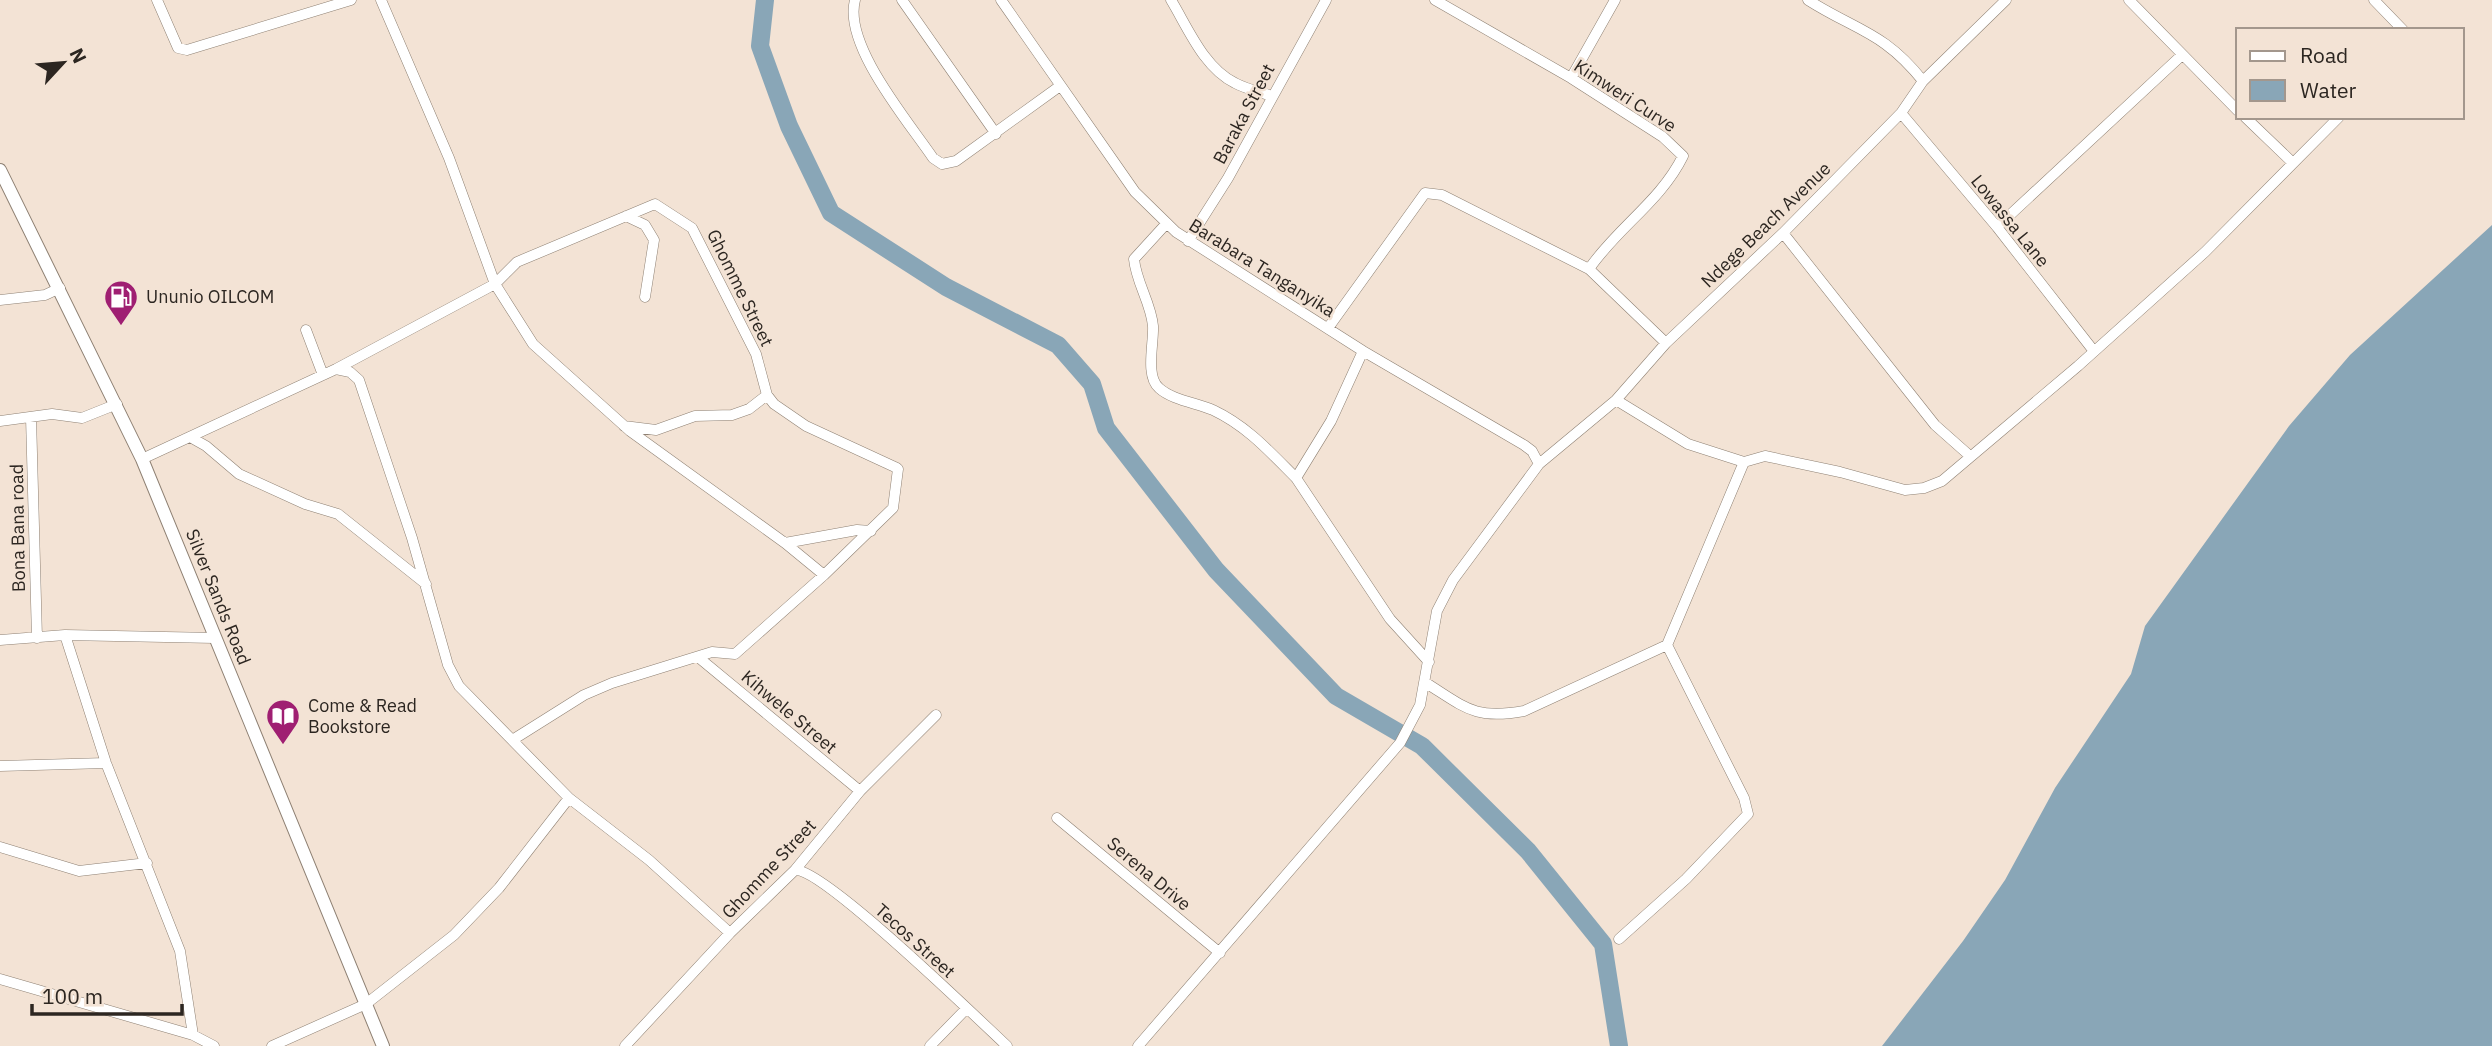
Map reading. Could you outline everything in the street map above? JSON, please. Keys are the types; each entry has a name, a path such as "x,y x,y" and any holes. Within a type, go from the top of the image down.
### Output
{"street":[{"path":"158,0 178,48 187,50 351,0"},
{"path":"381,0 449,158 495,284 533,344 623,426 785,543 824,575"},
{"path":"855,0 855,28 865,54 933,158 948,164 996,134 1059,86"},
{"path":"902,0 996,134"},
{"name":"Barabara Tanganyika","path":"1001,0 1135,192 1166,224 1188,241 1363,351 1524,445 1532,451 1539,464"},
{"path":"1171,0 1208,60 1220,73 1234,83 1272,96"},
{"name":"Baraka Street","path":"1188,241 1228,178 1326,0"},
{"name":"Kimweri Curve","path":"1435,0 1571,78 1663,137 1683,156 1671,180 1610,240 1589,269"},
{"path":"1571,78 1615,0"},
{"path":"1808,0 1885,41 1906,59 1923,81"},
{"name":"Ndege Beach Avenue","path":"1138,1046 1400,743 1420,705 1429,662 1430,634 1437,611 1453,580 1539,464 1616,400 1667,342 1783,233 1901,113 1923,81 2006,0"},
{"path":"2129,0 2236,109"},
{"path":"2374,0 2401,28"},
{"path":"1997,227 2182,55"},
{"name":"Lowassa Lane","path":"1901,113 1997,227 2093,350"},
{"path":"2247,119 2293,163"},
{"path":"1616,400 1688,444 1744,462 1765,456 1840,472 1905,490 1924,488 1942,481 2205,252 2337,119"},
{"name":"Silver Sands Road","path":"0,170 142,459 383,1046"},
{"path":"1328,328 1425,193 1442,195 1589,269 1667,342"},
{"name":"Ghomme Street","path":"142,459 336,369 495,284 517,262 655,204 692,228 756,354 767,395"},
{"path":"626,216 645,225 654,240 645,297"},
{"path":"1166,224 1134,259 1136,275 1153,324 1152,378 1159,389 1214,411 1244,428 1296,478 1390,619 1429,662"},
{"path":"1783,233 1935,425 1970,456"},
{"path":"0,300 45,295 60,288"},
{"path":"306,330 323,375"},
{"path":"1296,478 1331,421 1363,351"},
{"path":"336,369 350,372 359,380 453,676 569,798 649,860 730,933"},
{"path":"514,739 584,695 712,652 734,654 824,575 892,508 897,469 806,426 767,395 749,409 732,415 695,416 656,430 623,426"},
{"path":"0,421 61,414 82,418 117,404"},
{"name":"Bona Bana road","path":"31,417 37,638"},
{"path":"190,437 206,446 239,474 305,504 338,514 426,585"},
{"path":"1426,683 1471,711 1488,716 1501,715 1524,711 1667,645 1744,462"},
{"path":"785,543 857,530 871,531"},
{"path":"65,635 106,763 180,951 193,1035"},
{"path":"0,640 65,635 215,638"},
{"path":"1619,939 1686,879 1748,814 1744,798 1667,645"},
{"name":"Kihwele Street","path":"698,657 860,791"},
{"name":"Ghomme Street","path":"625,1046 730,933 795,870 860,791 936,715"},
{"path":"0,766 106,763"},
{"path":"272,1046 366,1004 454,935 499,888 569,798"},
{"name":"Serena Drive","path":"1057,818 1220,953"},
{"path":"0,847 79,872 147,863"},
{"name":"Tecos Street","path":"795,870 812,874 850,904 1007,1046"},
{"path":"0,979 193,1035 214,1046"},
{"path":"930,1046 965,1009"}],"water":[{"path":"2492,225 2492,1046 1882,1046 1963,941 2005,880 2055,788 2131,674 2145,626 2289,426 2350,355"}],"waterway":[{"path":"765,0 760,46 789,126 831,213 946,287 1058,345 1092,384 1106,428 1216,570 1336,696 1422,746 1528,851 1603,944 1619,1046"}],"place":[{"name":"Ununio OILCOM","path":"121,327"},
{"name":"Come & Read Bookstore","path":"283,746"}]}
